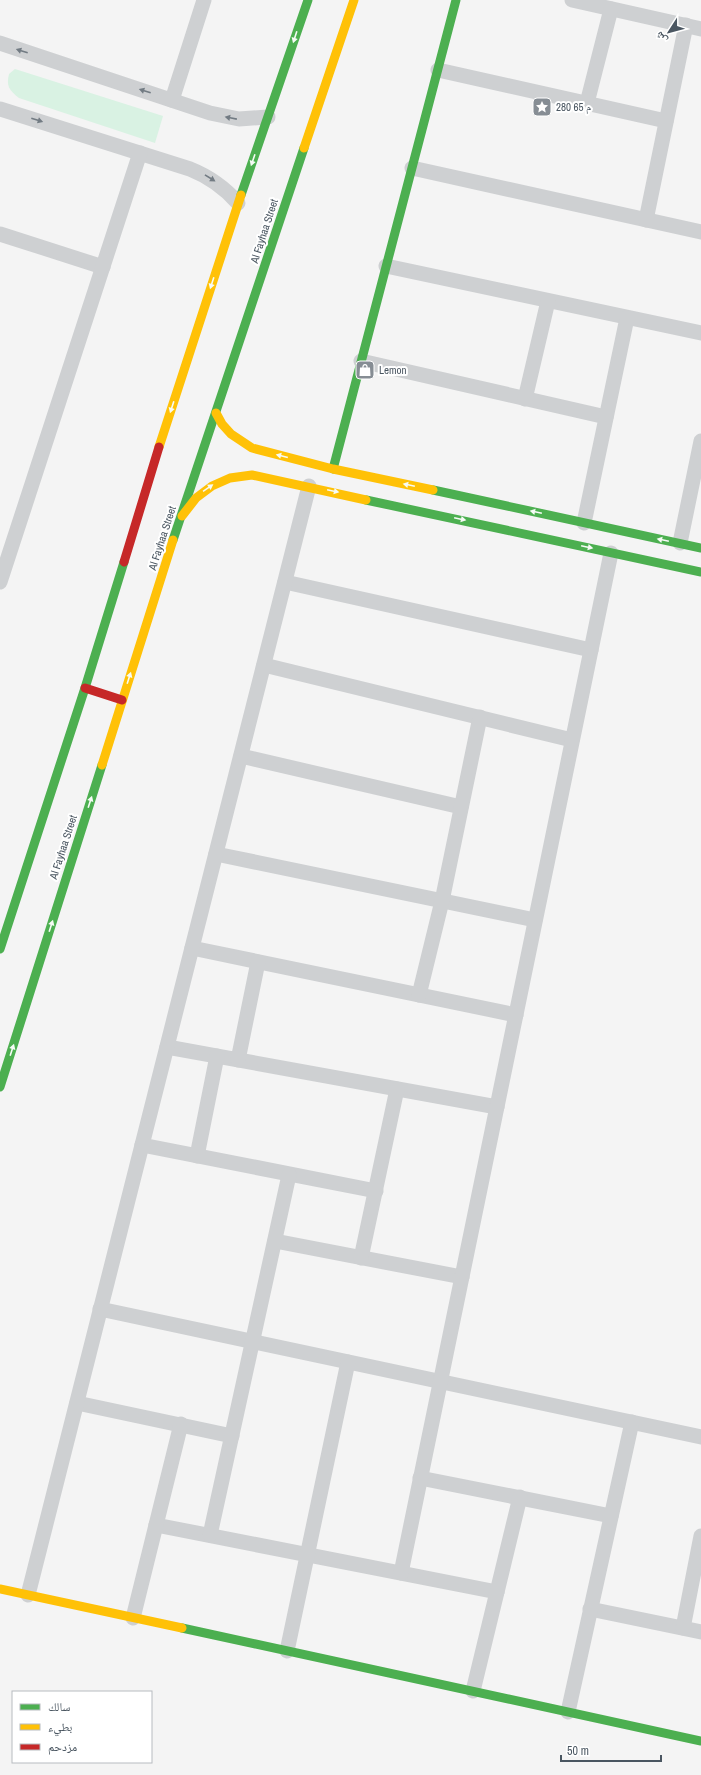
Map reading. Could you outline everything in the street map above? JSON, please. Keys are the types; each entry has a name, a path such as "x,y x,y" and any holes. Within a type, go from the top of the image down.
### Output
{"main road":[{"path":"0,949 85,688 161,440 238,203 308,0"},
{"name":"Al Fayhaa Street","path":"0,1087 181,516 354,0"},
{"path":"333,469 456,0"},
{"path":"216,413 222,424 231,434 252,448 333,469 498,516 611,552 701,572"},
{"path":"181,516 192,501 216,483 240,476 252,475 309,486 498,516 584,523 701,548"},
{"path":"85,688 122,700"},
{"path":"0,1589 701,1741"}],"street":[{"path":"172,100 204,0"},
{"path":"572,0 701,28"},
{"path":"587,103 611,9"},
{"path":"646,220 686,25"},
{"path":"0,44 210,113 238,120 268,117"},
{"path":"438,70 666,121"},
{"path":"0,108 204,174 222,187 238,203"},
{"path":"1,578 140,153"},
{"path":"412,168 701,232"},
{"path":"0,234 103,267"},
{"path":"386,266 701,333"},
{"path":"525,398 548,301"},
{"path":"584,523 626,318"},
{"path":"361,361 606,417"},
{"path":"680,543 701,441"},
{"path":"28,1595 309,486"},
{"path":"401,1573 611,552"},
{"path":"285,582 591,650"},
{"path":"264,665 572,740"},
{"path":"419,995 442,901 480,717"},
{"path":"241,756 461,807"},
{"path":"216,854 535,920"},
{"path":"192,948 516,1015"},
{"path":"238,1060 258,962"},
{"path":"167,1047 497,1107"},
{"path":"197,1156 217,1056"},
{"path":"361,1258 397,1089"},
{"path":"142,1145 376,1192"},
{"path":"210,1535 289,1174"},
{"path":"275,1241 462,1277"},
{"path":"100,1309 701,1437"},
{"path":"287,1651 348,1362"},
{"path":"77,1402 232,1436"},
{"path":"568,1712 632,1422"},
{"path":"133,1618 181,1424"},
{"path":"420,1478 611,1516"},
{"path":"473,1691 520,1497"},
{"path":"156,1525 497,1592"},
{"path":"683,1628 701,1538"},
{"path":"590,1609 701,1632"}],"green space":[{"path":"15,69 163,116 155,143 19,98 13,93 8,85 9,74"}],"traffic: fast":[{"path":"241,195 308,0"},
{"path":"333,469 456,0"},
{"path":"173,540 304,148"},
{"path":"433,490 701,548"},
{"path":"366,500 701,572"},
{"path":"0,949 85,688 124,562"},
{"path":"0,1087 102,765"},
{"path":"182,1628 701,1741"}],"traffic: slow":[{"path":"304,148 354,0"},
{"path":"159,447 241,195"},
{"path":"216,413 222,424 231,434 252,448 333,469 433,490"},
{"path":"182,516 196,498 212,486 230,478 252,475 366,500"},
{"path":"102,765 173,540"},
{"path":"0,1589 182,1628"}],"traffic: jam":[{"path":"124,562 159,447"},
{"path":"85,688 122,700"}],"place":[{"name":"280 م 65","path":"542,107"},
{"name":"Lemon","path":"365,370"}]}
